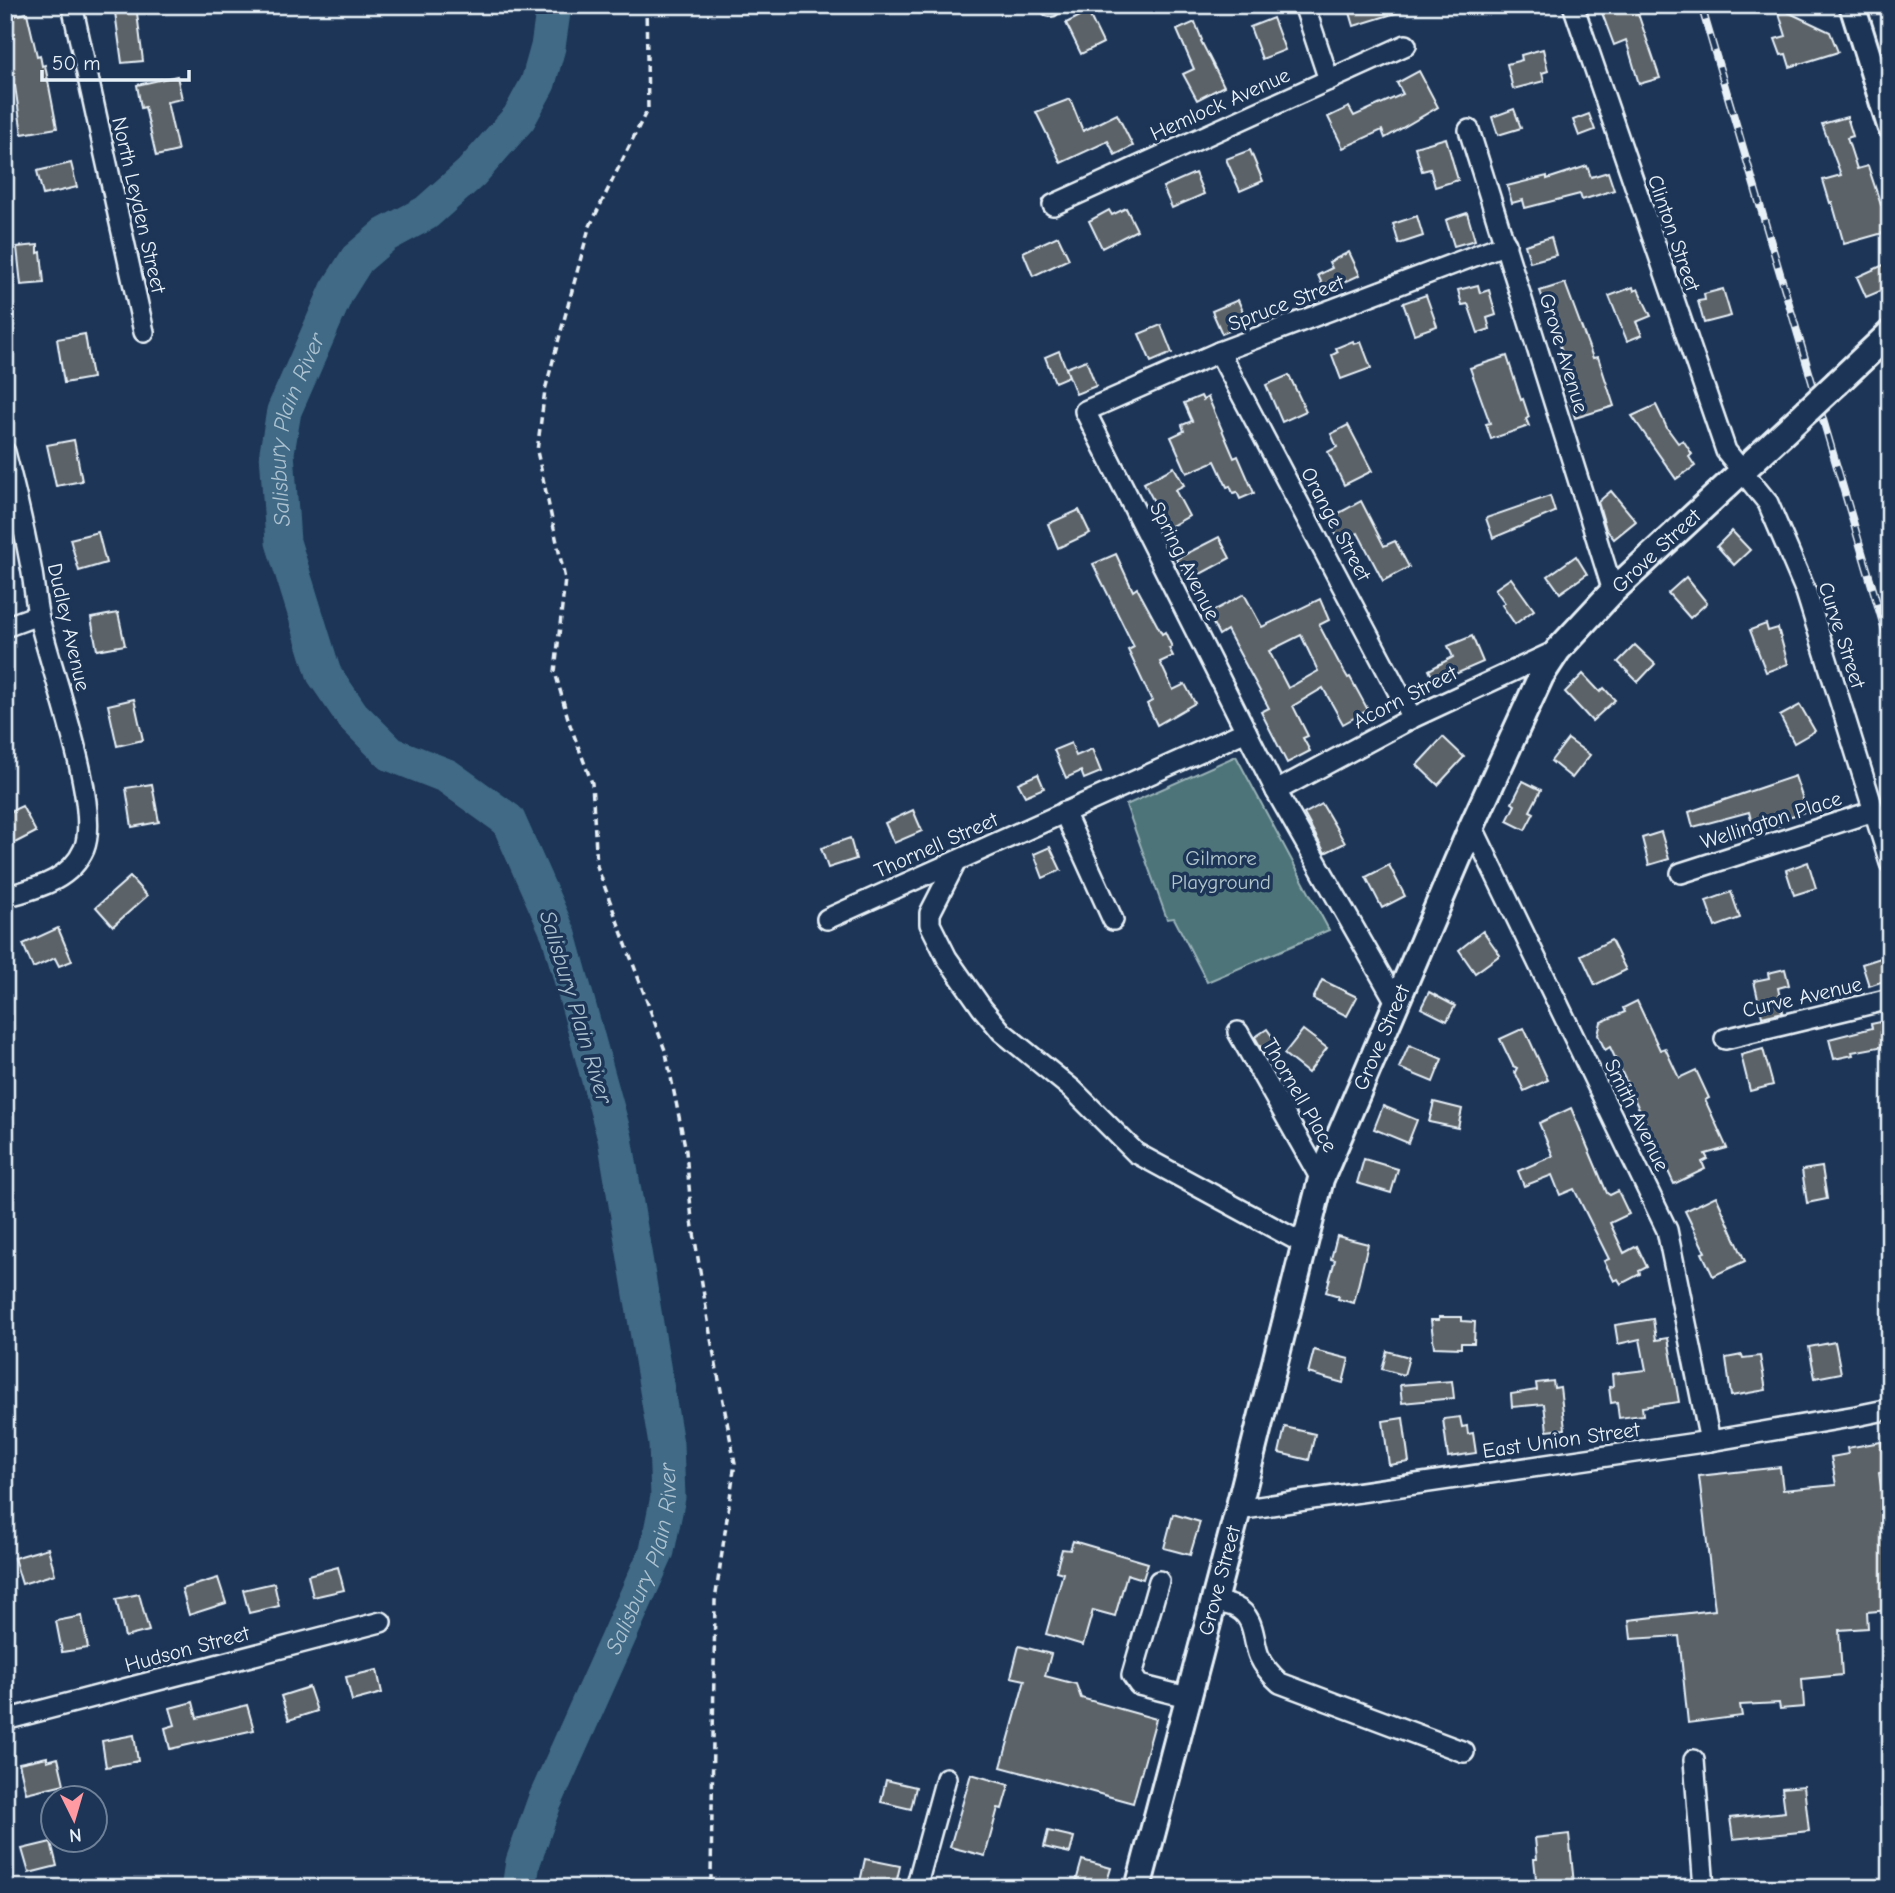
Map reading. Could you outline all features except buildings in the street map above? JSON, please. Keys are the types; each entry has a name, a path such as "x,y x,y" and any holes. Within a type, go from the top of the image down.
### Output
{"main road":[{"path":"1852,5 1890,126"},
{"name":"Grove Street","path":"1138,1888 1238,1510 1321,1179 1472,825 1541,676 1558,650 1613,591 1890,333"}],"street":[{"name":"North Leyden Street","path":"72,5 144,332"},
{"path":"1304,5 1329,80"},
{"name":"Clinton Street","path":"1573,5 1726,451 1742,471"},
{"name":"Hemlock Avenue","path":"1053,205 1406,45"},
{"name":"Grove Avenue","path":"1469,130 1613,591"},
{"name":"Spruce Street","path":"1085,411 1219,352 1506,244"},
{"name":"Orange Street","path":"1219,352 1412,718"},
{"name":"Spring Avenue","path":"1085,411 1276,791 1396,1002"},
{"name":"Dudley Avenue","path":"5,452 21,515 38,615 76,752 88,813 88,837 74,866 56,880 5,897"},
{"name":"Curve Street","path":"1742,471 1768,503 1806,592 1890,863"},
{"path":"5,627 38,615"},
{"name":"Acorn Street","path":"1276,791 1412,718 1558,650"},
{"path":"1113,919 1064,812 1246,731"},
{"name":"Wellington Place","path":"1681,873 1874,811"},
{"name":"Thornell Street","path":"827,919 1064,812"},
{"name":"Smith Avenue","path":"1472,825 1667,1230 1710,1441"},
{"path":"956,862 930,913 930,924 947,958 982,1009 1002,1032 1072,1089 1136,1153 1304,1244"},
{"name":"Curve Avenue","path":"1725,1039 1890,999"},
{"name":"Thornell Place","path":"1238,1032 1321,1179"},
{"name":"East Union Street","path":"1238,1510 1710,1441 1890,1409"},
{"path":"1159,1581 1132,1675 1139,1685 1187,1697"},
{"path":"1213,1601 1237,1607 1249,1619 1258,1653 1267,1670 1280,1683 1464,1752"},
{"name":"Hudson Street","path":"5,1720 381,1622"},
{"path":"1694,1760 1704,1888"},
{"path":"916,1888 946,1778"}],"path":[{"path":"646,5 648,108 589,228 545,390 537,451 565,579 555,672 569,722 592,783 597,866 666,1053 686,1151 692,1221 735,1463 715,1601 711,1878 707,1888"}],"green space":[{"name":"Gilmore Playground","path":"1236,756 1329,930 1207,982 1174,918 1167,919 1126,805"}],"waterway":[{"name":"Salisbury Plain River","path":"519,1888 523,1862 544,1803 657,1551 668,1497 666,1444 615,1138 559,935 508,820 447,776 391,754 352,715 324,674 283,542 277,452 284,411 337,291 357,259 385,235 426,213 471,173 519,118 538,83 548,47 554,5"}],"railway":[{"path":"1701,5 1890,647"}]}
